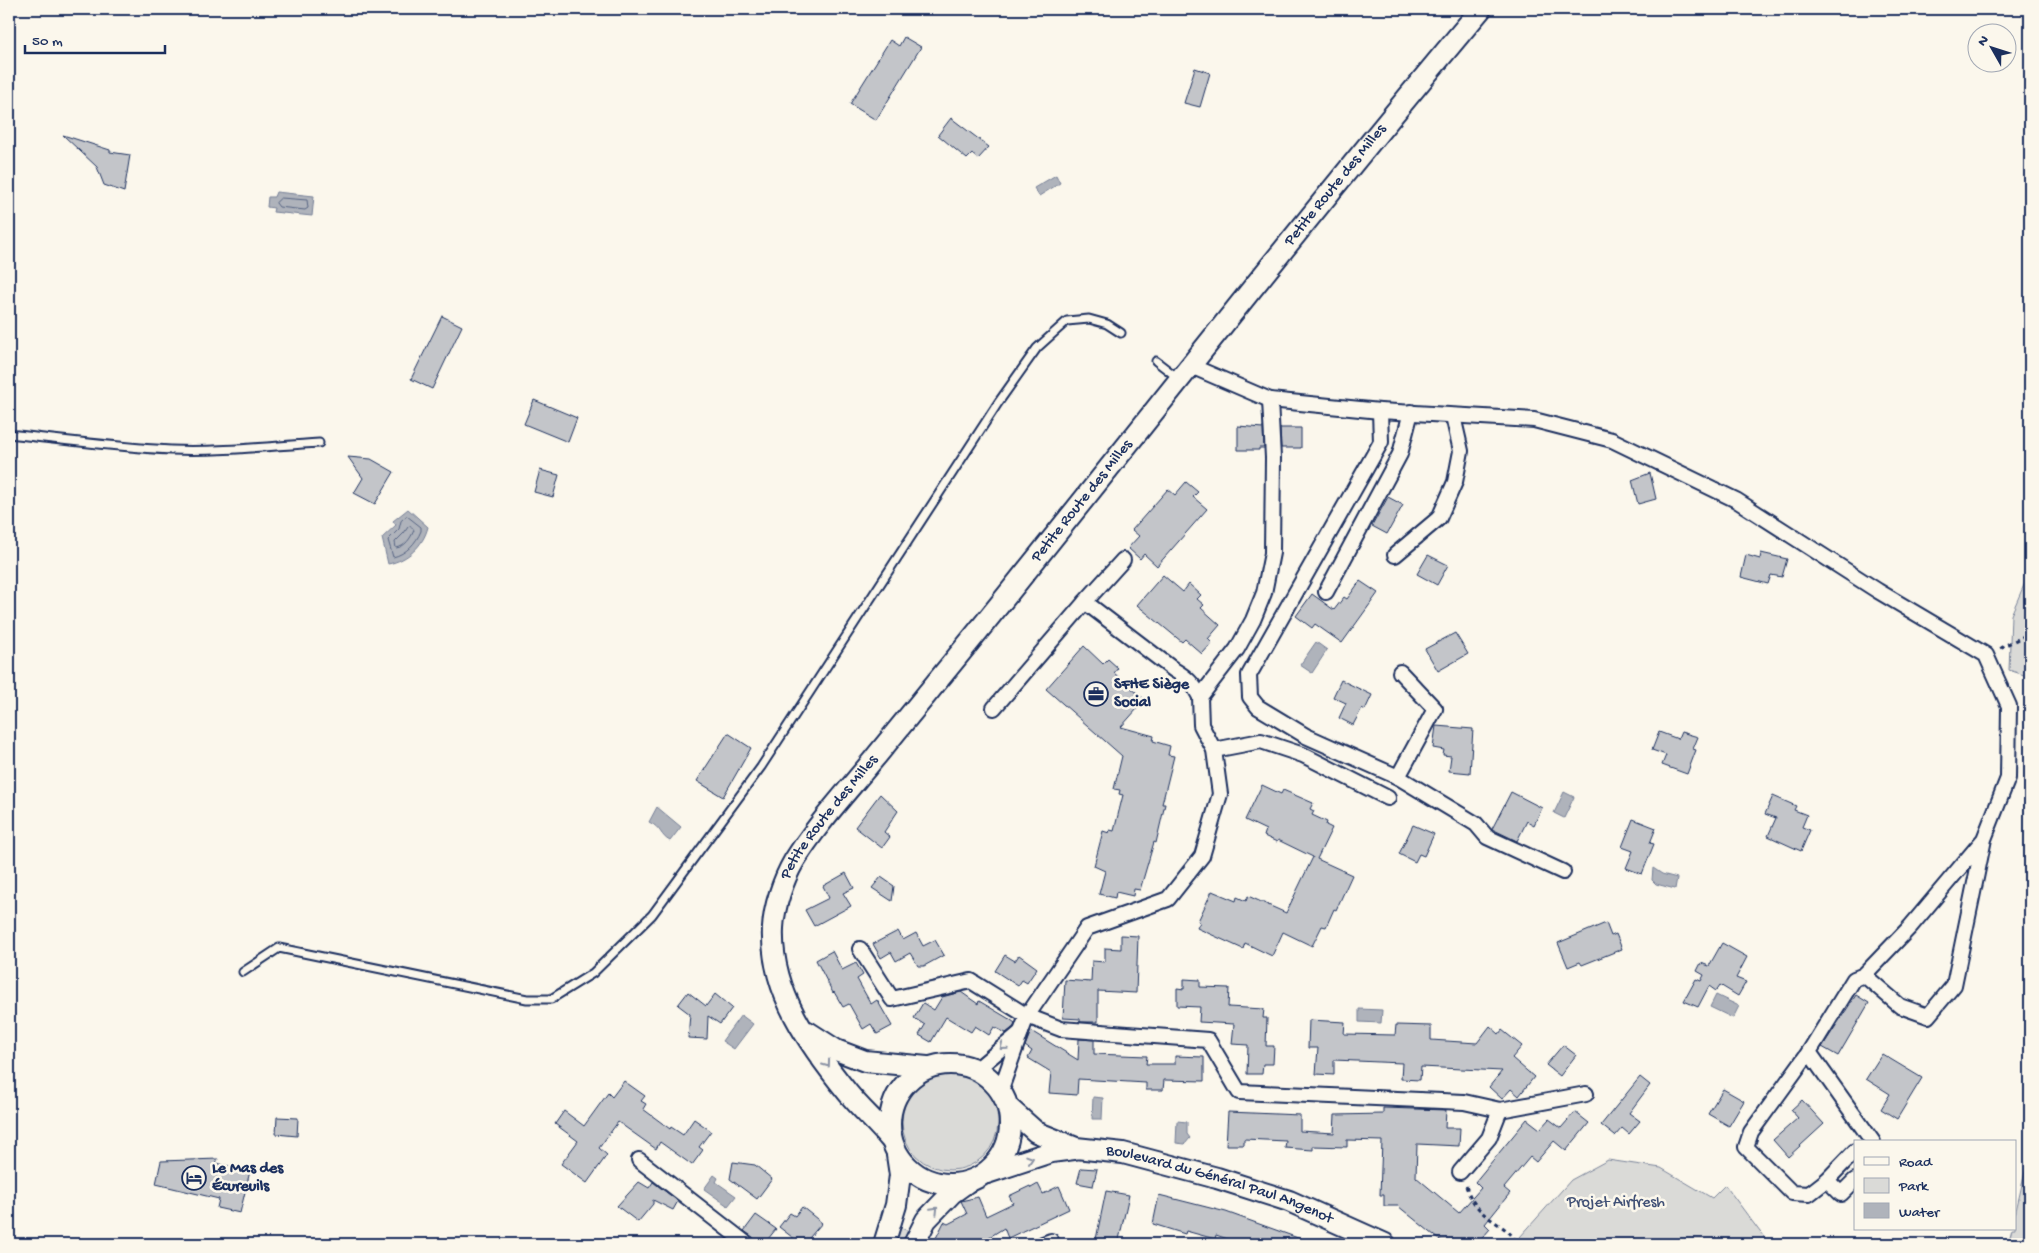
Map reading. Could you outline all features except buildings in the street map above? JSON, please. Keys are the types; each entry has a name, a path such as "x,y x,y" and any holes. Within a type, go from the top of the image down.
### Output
{"main road":[{"name":"Petite Route des Milles","path":"894,1147 874,1119 849,1094 798,1025 784,996 774,952 773,928 777,906 793,863 827,816 1185,373 1362,150 1482,9"},
{"path":"798,1025 836,1050 865,1061 927,1067 949,1062 977,1069 1001,1089 1009,1108 1011,1131 1000,1158 986,1173 966,1183 952,1194 926,1220 914,1244"},
{"path":"884,1244 896,1205 900,1175 890,1113 903,1084 927,1067"},
{"name":"Boulevard du Général Paul Angenot","path":"1009,1108 1036,1132 1076,1148"},
{"path":"894,1147 916,1175 943,1185 966,1183"},
{"name":"Boulevard du Général Paul Angenot","path":"986,1173 1051,1152 1076,1148 1123,1153 1217,1178 1289,1201 1386,1244"}],"street":[{"path":"1185,373 1270,400 1380,411 1534,420 1612,440 1736,500 1878,591 1986,655 2009,706 2008,778 1984,840 1954,985 1928,1016 1900,1006 1864,975"},
{"path":"1200,697 1236,649 1253,620 1264,593 1272,553 1273,458 1270,400"},
{"path":"1380,411 1380,442 1249,675 1250,697 1258,707 1306,736 1398,777 1476,824 1487,837 1563,872"},
{"path":"1326,592 1400,454 1411,412"},
{"path":"1395,555 1439,518 1455,482 1461,451 1453,416"},
{"path":"994,708 1123,560"},
{"path":"1001,1089 1027,1016 1087,928 1168,899 1202,856 1220,794 1214,750 1201,725 1200,697 1195,687 1186,677 1174,670 1085,602"},
{"path":"1398,777 1435,710 1400,672"},
{"path":"1214,750 1261,741 1303,755 1388,798"},
{"path":"1854,1152 1827,1180 1809,1194 1792,1193 1746,1147 1751,1132 1808,1052 1854,980 1864,975 1910,927 1984,840"},
{"path":"860,949 892,999 971,981 1027,1016 1061,1029 1208,1040 1239,1092 1464,1102 1500,1110 1586,1094"},
{"path":"977,1069 1021,1032"},
{"path":"1808,1052 1869,1140"},
{"path":"1460,1172 1489,1138 1500,1110"},
{"path":"639,1160 747,1244"},
{"path":"1827,1180 1841,1194 1854,1181"},
{"path":"1043,1244 1051,1240 1053,1244"}],"lane":[{"path":"243,972 279,948 527,999 551,999 593,973 652,915 761,767 1015,376 1037,348 1067,321 1089,320 1107,324 1121,333"},
{"path":"1156,361 1185,373"},
{"path":"9,434 171,450 213,450 320,443"}],"path":[{"path":"1986,655 2030,632"},
{"path":"1460,1172 1471,1199 1480,1211 1513,1236 1517,1244"}],"green space":[{"path":"2030,571 2030,677 2009,670 2011,615"},
{"path":"950,1074 968,1078 984,1088 994,1104 998,1122 994,1140 984,1156 968,1166 950,1170 932,1166 916,1156 906,1140 902,1122 906,1104 916,1088 932,1078"},
{"path":"2030,1150 2030,1244 2008,1244 2012,1230 2016,1230 2016,1211"},
{"name":"Projet Airfresh","path":"1608,1160 1661,1168 1712,1198 1725,1185 1769,1244 1521,1244 1520,1237 1571,1180"},
{"path":"901,1228 909,1231 904,1244 894,1244"}],"water":[{"path":"1056,175 1060,183 1039,196 1034,188"},
{"path":"276,192 314,196 312,216 273,212 274,208 267,207 268,197 274,197"},
{"path":"408,509 428,527 426,534 408,556 388,564 382,538 396,525 393,521"},
{"path":"1316,642 1327,650 1312,673 1300,665"},
{"path":"1564,792 1574,797 1564,818 1554,813"},
{"path":"657,807 681,827 670,841 649,822"},
{"path":"1653,868 1662,874 1677,878 1675,889 1656,884 1652,880"},
{"path":"1716,995 1739,1006 1733,1018 1710,1007"},
{"path":"1359,1009 1382,1010 1381,1023 1359,1022"},
{"path":"741,1015 753,1024 734,1049 722,1041"},
{"path":"1093,1097 1103,1098 1102,1119 1092,1119"},
{"path":"1177,1121 1187,1122 1187,1134 1190,1138 1185,1144 1176,1143"},
{"path":"714,1175 718,1178 716,1182 736,1196 728,1206 704,1189"}],"place":[{"name":"SFHE Siège Social","path":"1096,694"},
{"name":"Le Mas des Écureuils","path":"194,1178"}]}
